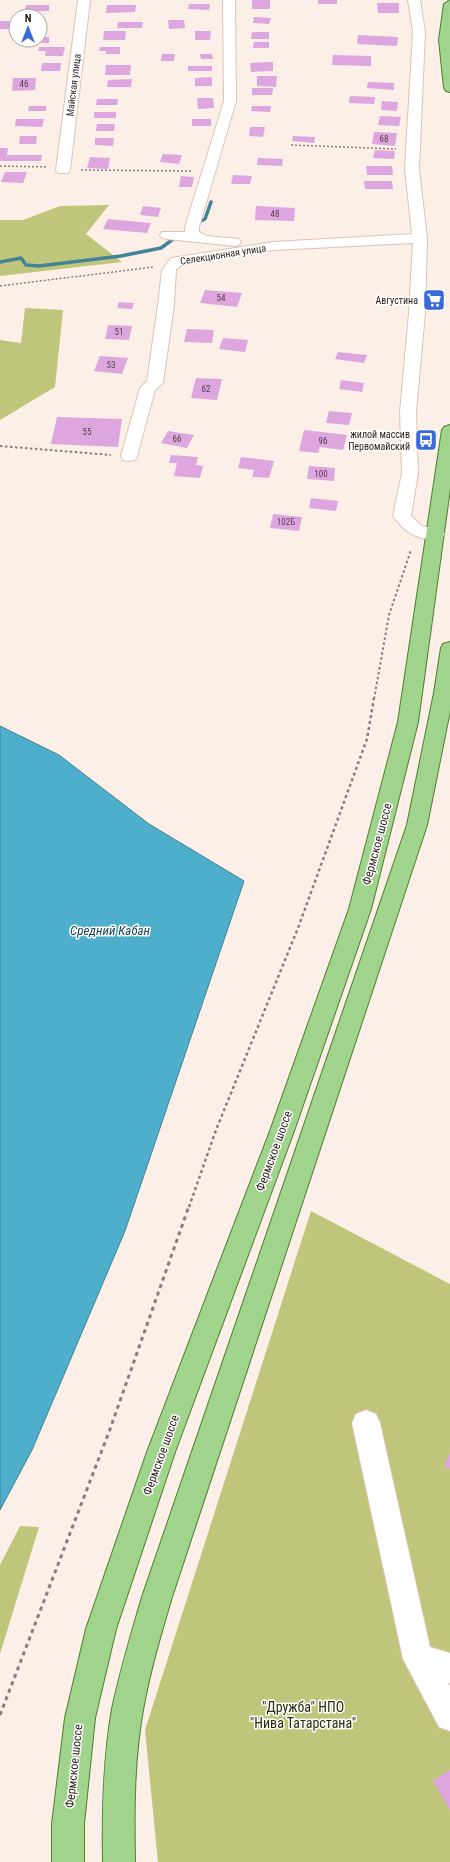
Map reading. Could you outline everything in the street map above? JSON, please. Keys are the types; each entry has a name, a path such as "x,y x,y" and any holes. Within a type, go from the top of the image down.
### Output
{"main road":[{"path":"450,4 445,40 450,88"},
{"name":"Фермское шоссе","path":"68,1862 68,1824 80,1718 101,1629 161,1452 282,1131 360,909 408,722 427,533 450,430"},
{"path":"119,1862 118,1838 122,1756 131,1690 159,1590 417,825 444,693 450,648"}],"street":[{"name":"Майская улица","path":"63,170 84,0"},
{"name":"Селекционная улица","path":"229,0 230,101 192,227 192,233 195,237 204,240 273,246"},
{"path":"414,0 419,32 412,169 420,238 417,313 408,412 410,473 402,516 408,526 427,533"},
{"path":"167,235 195,237"},
{"path":"273,246 420,238"},
{"name":"Селекционная улица","path":"129,456 148,388 155,383 166,305 169,270 176,261 273,246"},
{"path":"366,1423 418,1659 450,1716"},
{"path":"418,1659 450,1668"}],"path":[{"path":"291,145 413,150"},
{"path":"0,166 40,165 63,170 208,172"},
{"path":"0,286 151,268 176,261"},
{"path":"0,446 129,456"},
{"path":"0,1714 109,1432 216,1130 298,928 367,739 389,615 427,533"}],"green space":[{"path":"109,205 86,234 122,262 0,276 0,220 23,220 60,206"},
{"path":"25,308 63,310 55,387 0,420 0,340 21,343"},
{"name":"\"Дружба\" НПО \"Нива Татарстана\"","path":"311,1211 450,1284 450,1862 158,1862 145,1730"},
{"path":"20,1526 39,1527 0,1654 0,1565"}],"water":[{"name":"Средний Кабан","path":"0,726 59,755 149,824 244,881 125,1231 32,1450 0,1510"}],"building":[{"path":"252,0 270,0 270,9 252,9"},
{"path":"318,0 337,0 337,4 318,4"},
{"path":"377,3 399,3 399,13 378,13"},
{"path":"189,4 210,4 209,10 188,9"},
{"path":"26,5 49,5 49,11 48,8 26,8"},
{"path":"107,5 136,5 135,12 106,13"},
{"path":"254,17 271,18 269,24 253,23"},
{"path":"168,20 184,20 185,28 169,29"},
{"path":"0,21 8,21 8,29 0,29"},
{"path":"118,22 143,22 142,28 117,28"},
{"path":"104,31 126,31 125,40 103,40"},
{"path":"195,31 211,31 210,40 195,40"},
{"path":"252,32 269,32 269,39 251,39"},
{"path":"358,35 398,37 397,46 357,44"},
{"path":"254,42 269,42 269,48 253,48"},
{"path":"65,47 63,56 45,56 46,51 38,51 39,48"},
{"path":"100,47 120,47 120,54 106,54 106,51 99,51"},
{"path":"162,54 175,54 174,61 161,61"},
{"path":"200,54 212,54 213,59 201,59"},
{"path":"333,55 371,56 371,66 332,65"},
{"path":"273,62 273,71 251,72 250,63"},
{"path":"42,63 61,63 60,71 41,71"},
{"path":"106,65 131,65 130,75 105,75"},
{"path":"188,66 212,66 212,71 188,71"},
{"path":"257,76 277,76 276,87 257,86"},
{"path":"212,77 212,86 195,86 195,78"},
{"path":"13,78 36,78 35,90 12,91"},
{"path":"132,79 131,87 107,87 108,80"},
{"path":"368,82 394,83 394,90 367,88"},
{"path":"252,88 273,88 272,95 252,95"},
{"path":"350,96 375,97 374,104 349,103"},
{"path":"197,98 213,98 214,108 198,109"},
{"path":"97,99 118,99 117,105 96,105"},
{"path":"382,101 398,102 397,111 381,110"},
{"path":"29,106 46,106 46,111 28,111"},
{"path":"252,106 271,106 270,112 251,111"},
{"path":"94,112 116,112 116,118 94,118"},
{"path":"380,116 401,117 399,126 378,125"},
{"path":"16,119 44,119 42,127 15,126"},
{"path":"192,119 211,119 211,126 192,126"},
{"path":"97,124 115,124 114,131 96,131"},
{"path":"250,127 265,127 263,137 249,136"},
{"path":"374,132 397,133 395,146 372,144"},
{"path":"20,136 37,136 36,144 19,144"},
{"path":"293,136 315,137 314,143 292,141"},
{"path":"95,138 114,138 113,146 95,145"},
{"path":"0,148 8,148 7,155 42,155 41,161 0,161"},
{"path":"375,150 395,151 394,159 373,158"},
{"path":"163,154 182,155 179,164 160,162"},
{"path":"90,157 110,158 108,169 87,168"},
{"path":"258,158 283,159 282,166 257,165"},
{"path":"366,166 392,166 393,175 367,175"},
{"path":"5,172 27,172 23,183 1,182"},
{"path":"233,175 252,176 250,184 231,184"},
{"path":"181,176 194,177 192,187 179,187"},
{"path":"364,181 392,181 393,189 365,189"},
{"path":"143,206 161,208 158,217 140,215"},
{"path":"256,206 295,208 294,221 255,220"},
{"path":"108,219 151,223 147,233 103,229"},
{"path":"205,290 242,293 237,307 200,303"},
{"path":"424,294 443,295 441,307 429,306 429,302 422,301"},
{"path":"119,302 134,303 132,309 117,308"},
{"path":"108,325 132,326 129,340 105,339"},
{"path":"187,329 214,330 212,343 184,342"},
{"path":"223,338 248,340 245,352 219,349"},
{"path":"338,352 367,355 364,363 335,359"},
{"path":"100,356 128,358 122,374 94,371"},
{"path":"196,378 222,379 217,400 191,398"},
{"path":"341,380 364,383 362,392 339,389"},
{"path":"329,411 352,413 349,425 326,423"},
{"path":"57,417 122,419 118,447 51,444"},
{"path":"304,430 347,435 343,450 320,447 318,453 299,451"},
{"path":"168,431 194,435 187,448 161,443"},
{"path":"171,455 198,457 196,465 203,466 200,478 174,476 177,463 169,463"},
{"path":"241,457 274,461 269,478 252,477 254,470 238,468"},
{"path":"309,466 335,468 334,481 307,479"},
{"path":"311,498 338,501 336,511 309,508"},
{"path":"273,514 302,517 299,531 270,528"},
{"path":"450,1453 450,1469 444,1466"},
{"path":"449,1770 450,1771 450,1810 433,1781"}],"waterway":[{"path":"196,223 205,219 211,202"},
{"path":"0,262 21,258 26,265 39,266 121,256 161,248 172,240"}],"place":[{"name":"Августина","path":"434,300"},
{"name":"жилой массив Первомайский","path":"426,440"}]}
